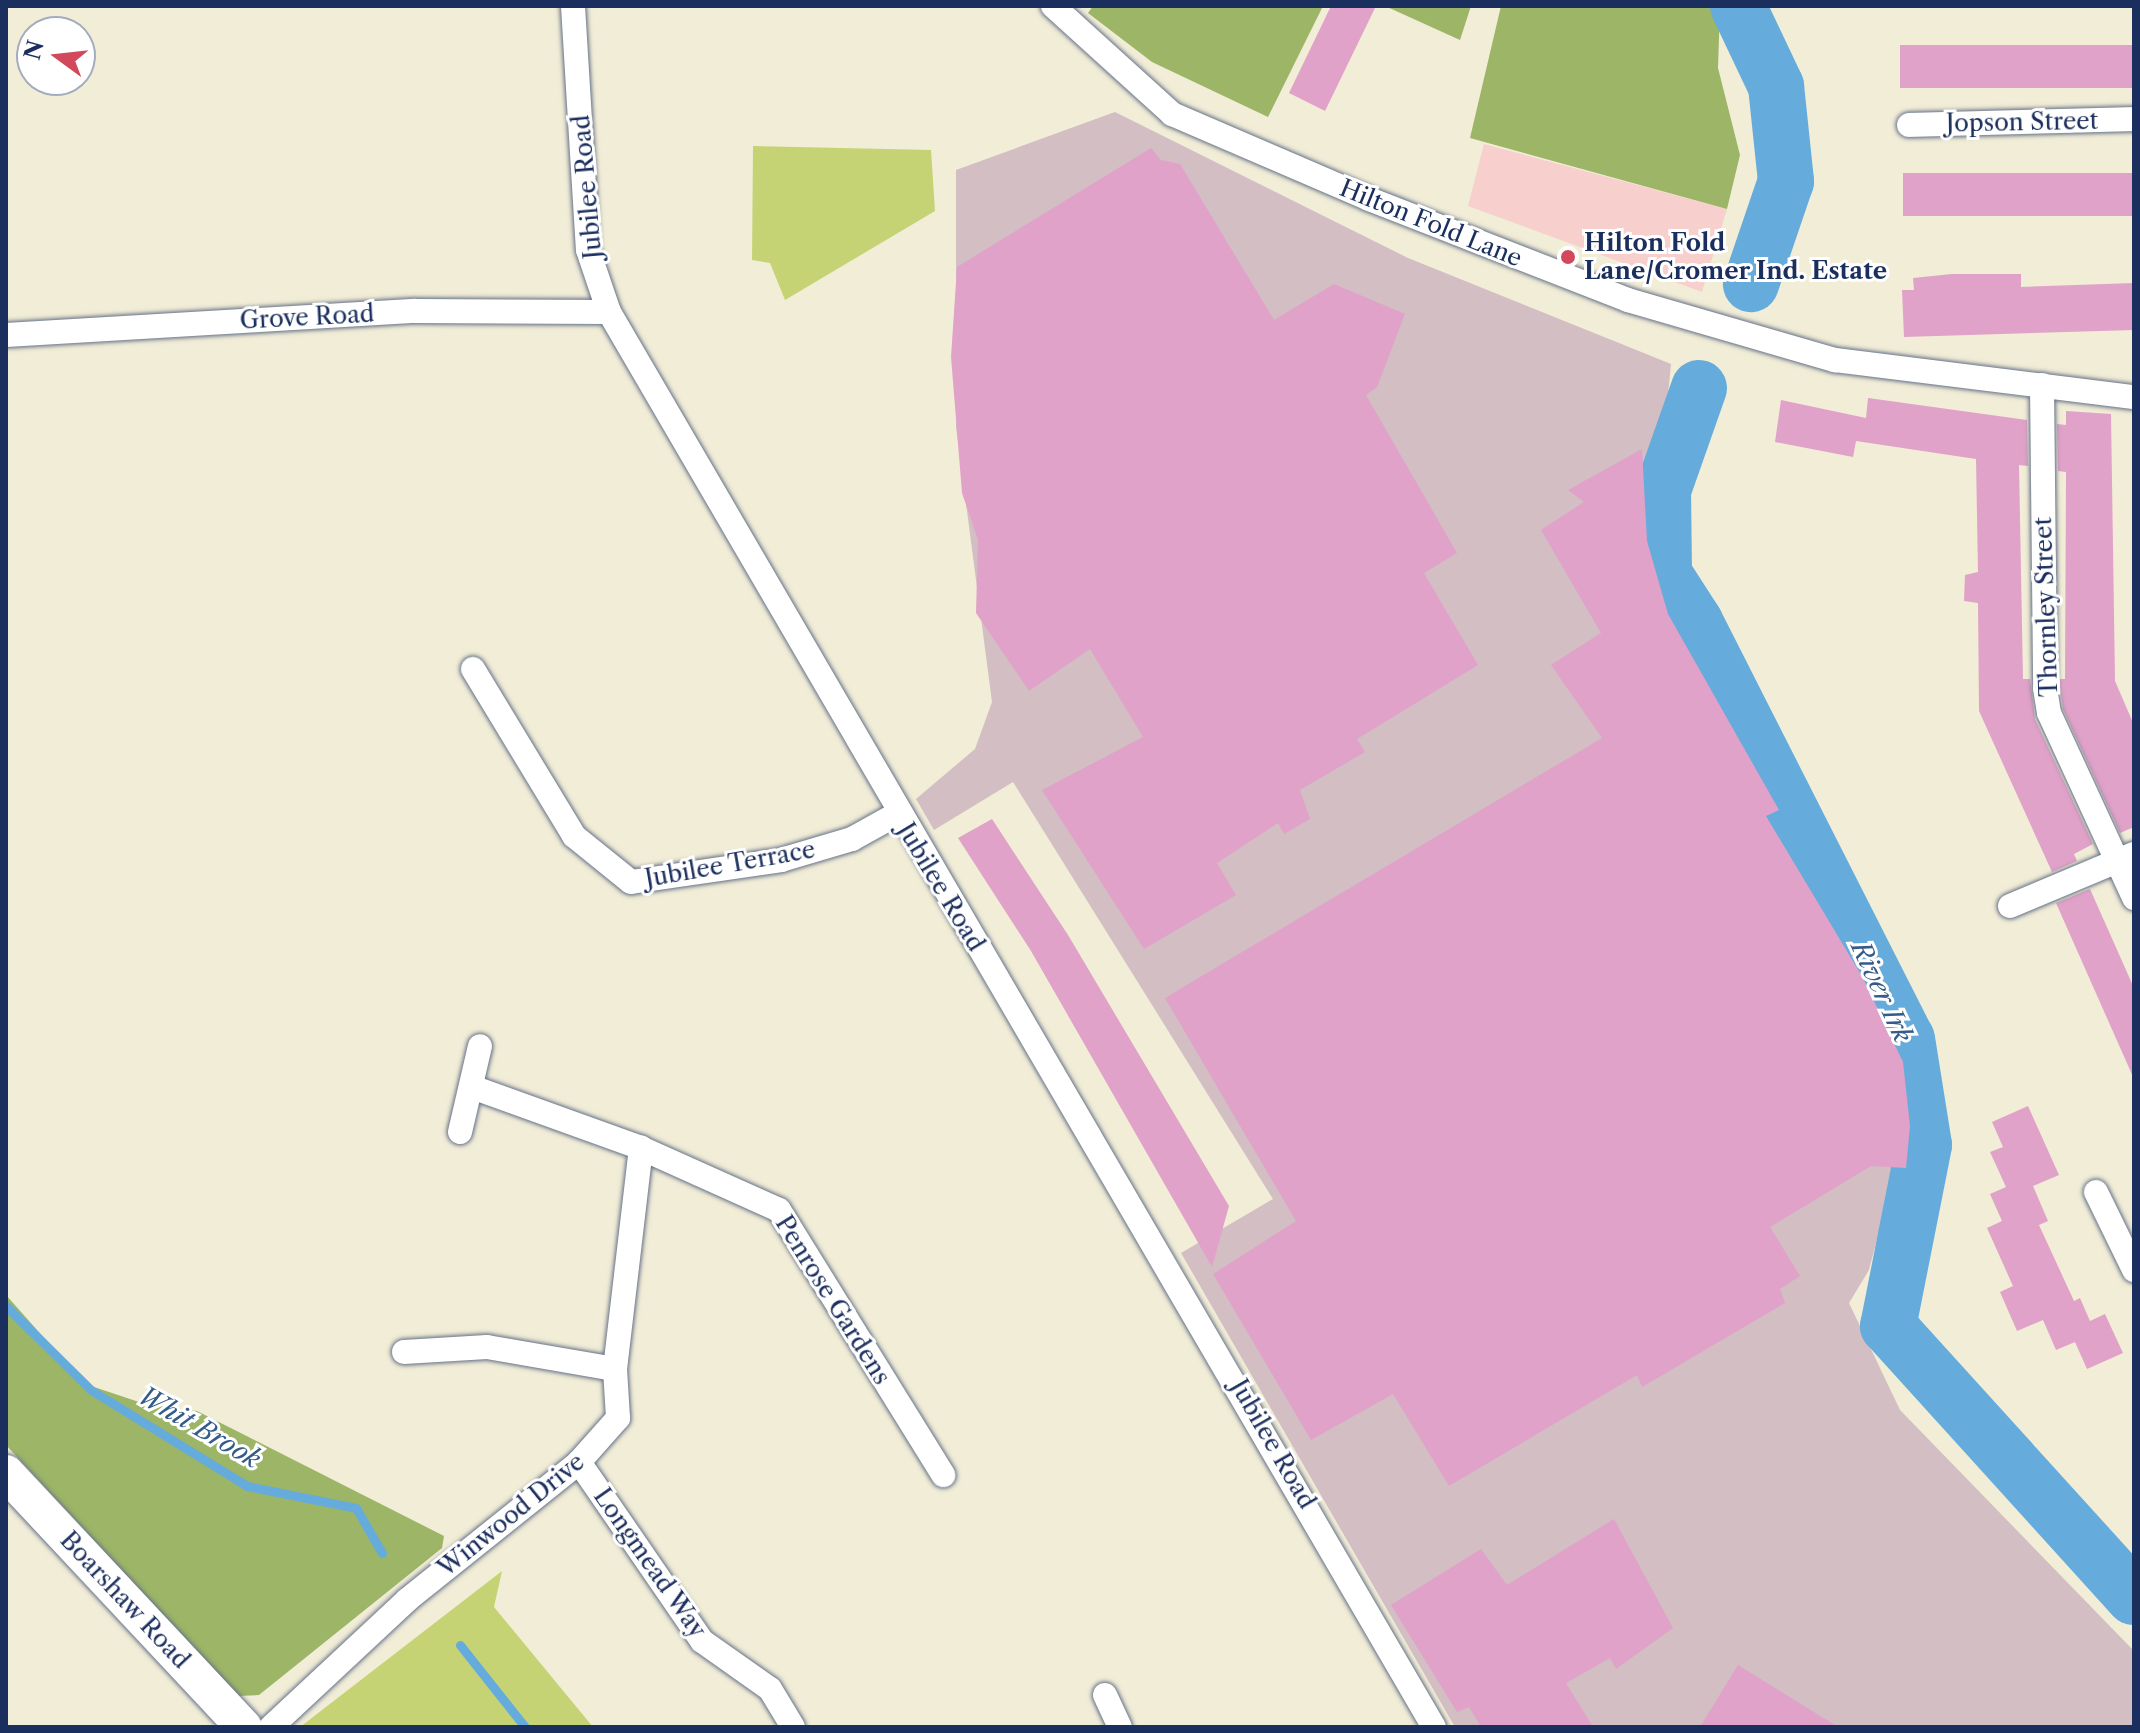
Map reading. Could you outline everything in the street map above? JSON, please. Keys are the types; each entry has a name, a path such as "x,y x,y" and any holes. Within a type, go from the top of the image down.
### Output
{"street":[{"name":"Jubilee Road","path":"573,6 588,250 609,312 897,814 1257,1414 1434,1727"},
{"name":"Hilton Fold Lane","path":"1053,6 1172,114 1390,208 1628,300 1761,343 1911,373 2134,397"},
{"name":"Jopson Street","path":"1909,125 2134,119"},
{"name":"Grove Road","path":"6,335 415,311 609,312"},
{"name":"Thornley Street","path":"2042,385 2045,688 2049,713 2125,858 2134,898"},
{"name":"Jubilee Terrace","path":"473,669 574,836 631,882 781,860 852,839 897,814"},
{"path":"2010,906 2125,858"},
{"path":"460,1132 480,1046"},
{"name":"Penrose Gardens","path":"472,1087 641,1148 779,1210 943,1475"},
{"name":"Winwood Drive","path":"271,1727 407,1600 579,1462 618,1418 615,1369 641,1148"},
{"path":"2096,1192 2131,1255"},
{"path":"404,1352 487,1347 615,1369"},
{"name":"Longmead Way","path":"579,1462 702,1641 770,1689 793,1727"},
{"name":"Boarshaw Road","path":"6,1473 244,1727"},
{"path":"1105,1695 1120,1727"}],"shaded area":[{"path":"1115,112 1408,258 1671,364 1654,539 1658,579 1841,923 1904,1061 1895,1169 1869,1270 1849,1303 1900,1410 2134,1651 2134,1727 1455,1727 1181,1253 1273,1199 1013,782 934,830 916,799 975,749 992,702 956,427 956,170"},
{"path":"1484,144 1727,209 1702,292 1468,206"}],"green space":[{"path":"1093,6 1323,6 1268,117 1152,62 1088,13"},
{"path":"1385,6 1471,6 1460,40"},
{"path":"1501,6 1720,6 1718,68 1740,155 1727,209 1470,138"},
{"path":"753,146 931,150 935,211 785,300 770,263 752,260"},
{"path":"6,1295 85,1384 145,1404 197,1411 444,1536 442,1548 259,1695 238,1696 6,1445"},
{"path":"502,1571 494,1607 593,1727 300,1727"}],"building":[{"path":"1331,6 1376,6 1325,111 1289,93"},
{"path":"1900,45 2134,45 2134,88 1900,88"},
{"path":"1151,148 1161,160 1180,164 1274,320 1334,284 1405,314 1377,387 1366,395 1457,553 1424,573 1478,665 1357,739 1365,752 1300,790 1310,819 1284,834 1278,823 1217,863 1236,895 1144,949 1042,790 1143,737 1090,649 1029,691 976,613 978,540 962,493 951,357 957,267"},
{"path":"1903,173 2134,173 2134,216 1903,216"},
{"path":"1952,274 2021,274 2021,287 2134,283 2134,330 1904,337 1902,290 1914,290 1913,278"},
{"path":"1868,398 2027,420 2028,466 2019,465 2023,679 2030,679 2035,719 2093,844 2074,854 2077,861 2052,872 1979,711 1978,603 1964,601 1965,575 1978,572 1976,459 1856,441 1853,457 1775,442 1781,400 1866,418"},
{"path":"2066,411 2111,414 2115,681 2134,725 2134,827 2120,833 2063,709 2060,687 2060,679 2065,679 2066,472 2058,471 2057,424 2066,425"},
{"path":"1642,449 1647,541 1668,614 1779,810 1766,816 1863,978 1903,1062 1910,1126 1906,1168 1871,1166 1770,1227 1800,1276 1780,1289 1785,1303 1642,1387 1637,1375 1449,1486 1393,1394 1311,1440 1213,1274 1296,1221 1165,998 1602,738 1551,665 1601,633 1541,530 1584,502 1568,490"},
{"path":"992,819 1068,935 1229,1206 1212,1267 1031,951 958,838"},
{"path":"2090,889 2134,988 2134,1079 2056,903"},
{"path":"2028,1106 2059,1175 2033,1186 2048,1221 2039,1225 2074,1301 2080,1298 2090,1321 2105,1314 2123,1353 2087,1369 2075,1342 2056,1350 2043,1320 2017,1331 2000,1292 2013,1286 1987,1228 2002,1221 1990,1194 2006,1187 1990,1152 2003,1147 1992,1122"},
{"path":"1614,1519 1673,1628 1616,1669 1610,1658 1566,1683 1593,1727 1481,1727 1469,1707 1457,1712 1391,1605 1481,1549 1507,1585"},
{"path":"1738,1665 1838,1727 1700,1727"}],"waterway":[{"name":"River Irk","path":"1738,6 1776,86 1786,181 1751,284"},
{"name":"River Irk","path":"1699,388 1663,490 1664,574 1695,622 1907,1039 1924,1145 1888,1326 2134,1597"},
{"name":"Whit Brook","path":"6,1306 91,1390 247,1486 356,1508 382,1553"},
{"name":"Whit Brook","path":"460,1645 525,1727"}],"place":[{"name":"Hilton Fold Lane/Cromer Ind. Estate","path":"1568,257"}]}
